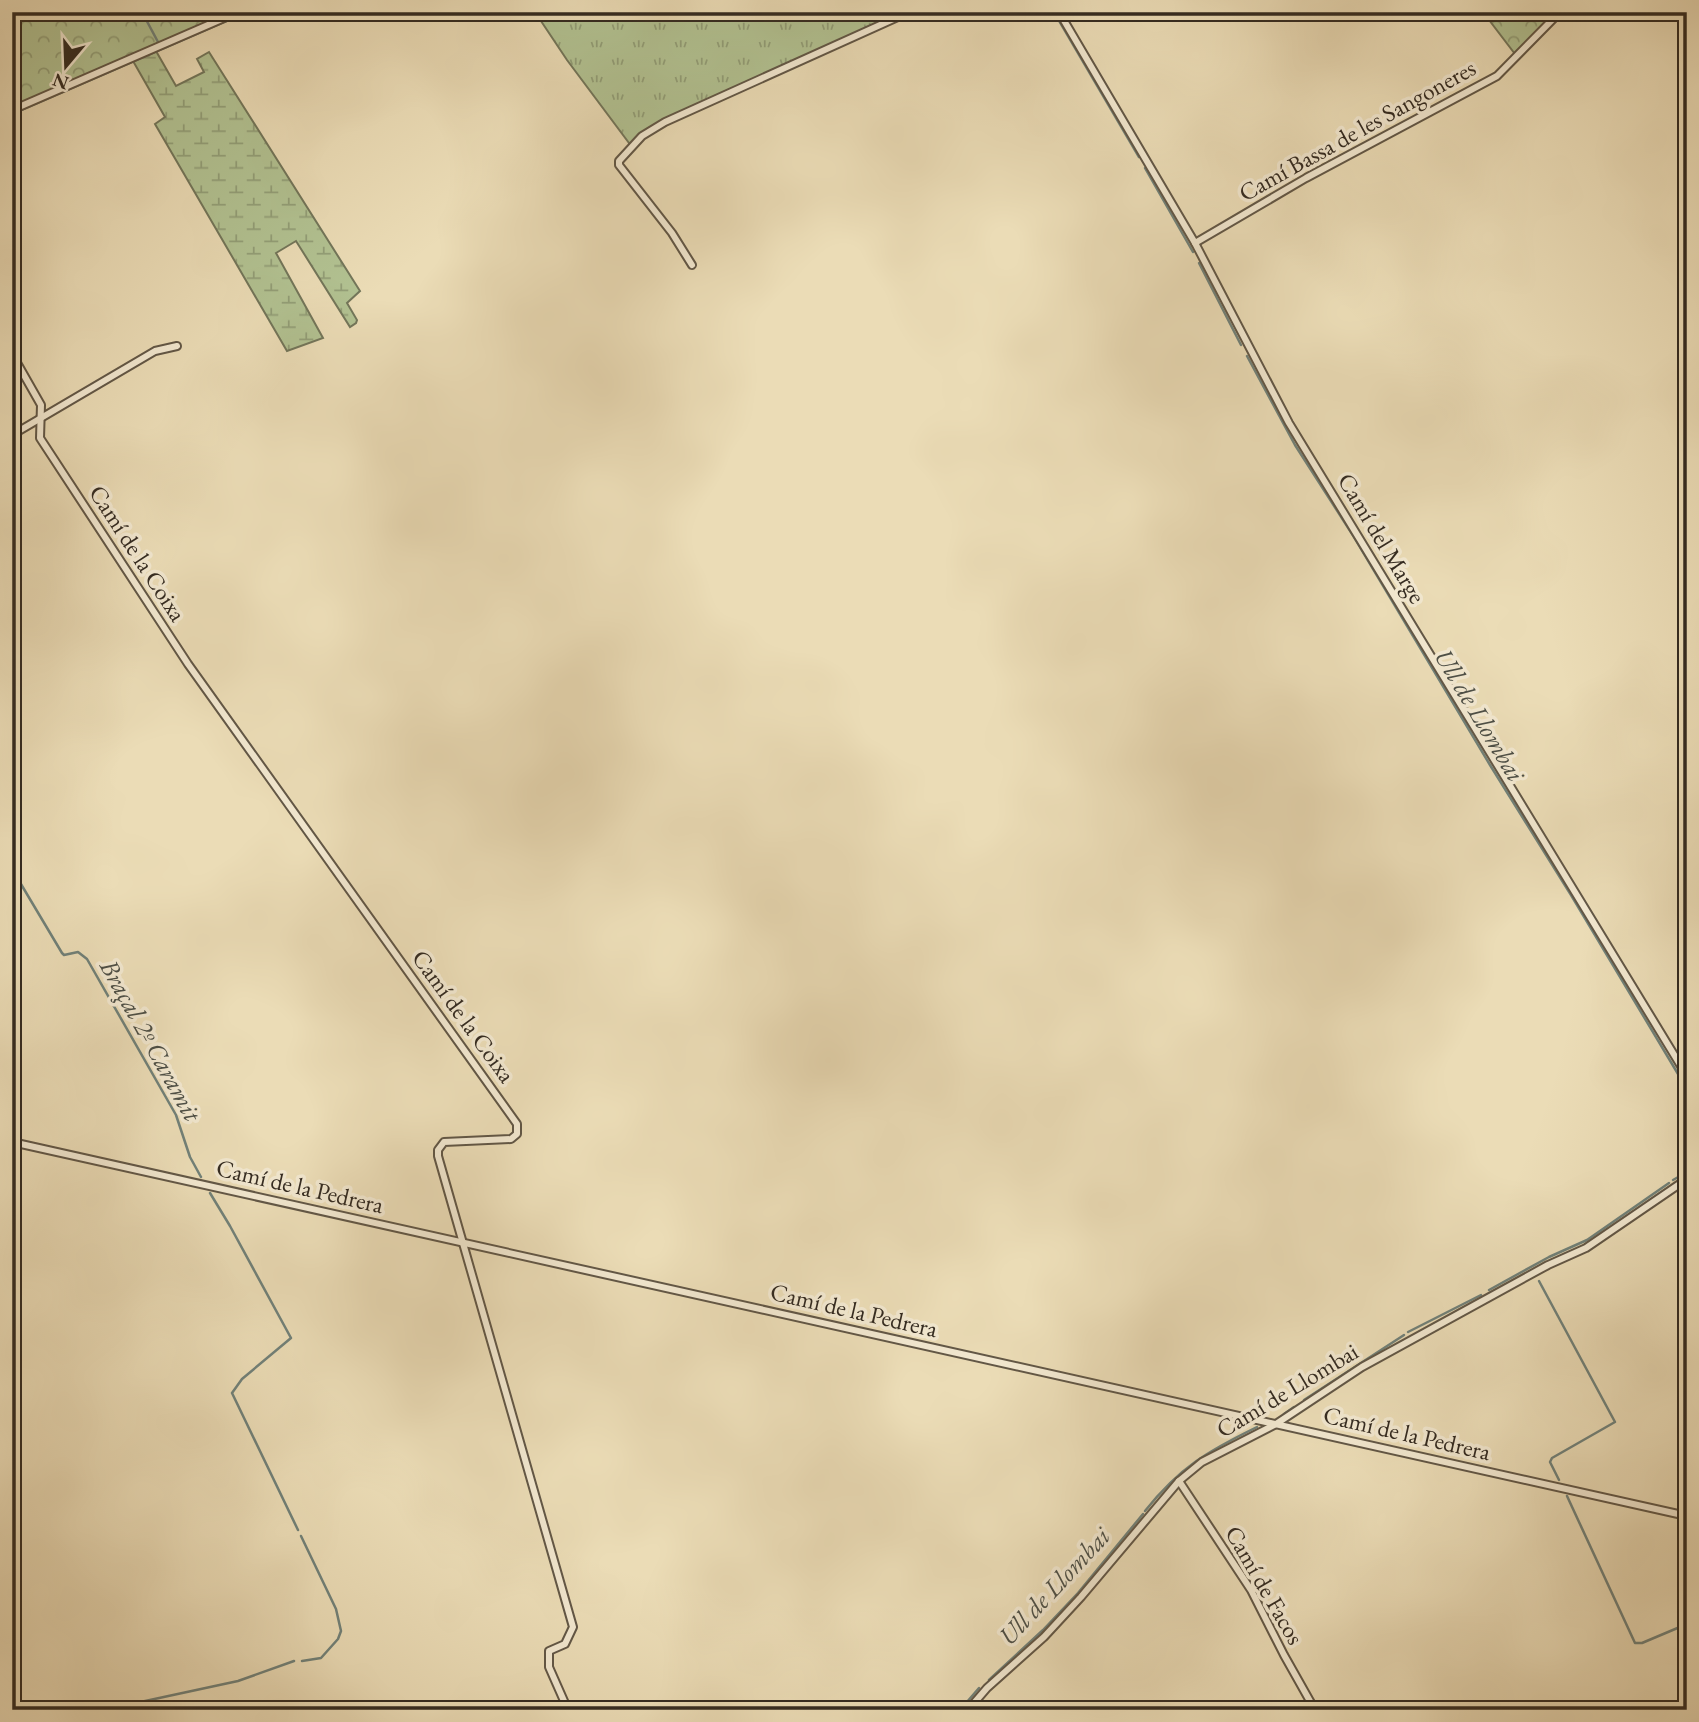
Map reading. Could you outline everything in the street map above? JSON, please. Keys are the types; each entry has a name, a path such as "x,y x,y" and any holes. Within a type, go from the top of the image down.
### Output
{"street":[{"path":"12,110 238,12"},
{"path":"692,265 619,161 642,136 665,122 909,12"},
{"name":"Camí del Marge","path":"1059,12 1195,243 1289,424 1687,1076"},
{"name":"Camí Bassa de les Sangoneres","path":"1195,243 1306,178 1497,76 1560,12"},
{"path":"12,435 155,351 177,346"},
{"name":"Camí de la Coixa","path":"12,354 41,405 40,438 188,664 517,1124 517,1134 511,1139 444,1142 438,1150 573,1627 565,1644 549,1651 549,1667 568,1710"},
{"name":"Camí de la Pedrera","path":"12,1142 1687,1516"},
{"name":"Camí de Llombai","path":"968,1710 987,1688 1044,1637 1179,1480 1202,1462 1276,1424 1362,1367 1548,1265 1586,1248 1687,1179"},
{"name":"Camí de Facos","path":"1179,1480 1251,1590 1315,1710"}],"green space":[{"path":"12,12 238,12 12,110"},
{"path":"535,12 904,12 650,130 632,147"},
{"path":"1483,12 1556,12 1515,54"},
{"path":"156,51 176,86 204,72 197,59 209,52 360,291 347,303 357,320 356,323 350,327 296,241 276,253 323,338 287,351 155,124 165,117 133,61"}],"waterway":[{"path":"142,12 158,42"},
{"path":"12,114 247,12"},
{"name":"Ull de Llombai","path":"1054,12 1139,157"},
{"name":"Ull de Llombai","path":"1145,168 1193,252"},
{"name":"Ull de Llombai","path":"1199,263 1241,345"},
{"name":"Ull de Llombai","path":"1247,356 1295,445 1354,537 1687,1089"},
{"name":"Braçal 2º Caramit","path":"12,869 62,953 64,955 78,952 87,959 176,1115 190,1157 201,1177"},
{"name":"Ull de Llombai","path":"1673,1180 1687,1172"},
{"name":"Ull de Llombai","path":"1489,1290 1549,1257 1587,1240 1669,1183"},
{"name":"Braçal 2º Caramit","path":"210,1193 291,1338 242,1379 232,1393 298,1530"},
{"path":"1539,1281 1615,1422 1552,1458 1550,1462 1559,1480"},
{"name":"Ull de Llombai","path":"1408,1332 1481,1295"},
{"name":"Ull de Llombai","path":"1304,1400 1404,1335"},
{"name":"Ull de Llombai","path":"1284,1414 1294,1407"},
{"name":"Ull de Llombai","path":"1145,1511 1183,1471 1224,1444 1257,1427"},
{"path":"1567,1496 1635,1643 1642,1643 1687,1624"},
{"name":"Ull de Llombai","path":"989,1680 1078,1593 1143,1514"},
{"name":"Braçal 2º Caramit","path":"301,1536 336,1609 341,1631 338,1639 321,1658 302,1661"},
{"name":"Braçal 2º Caramit","path":"115,1710 122,1706 238,1681 294,1661"},
{"name":"Ull de Llombai","path":"960,1710 979,1688"}]}
